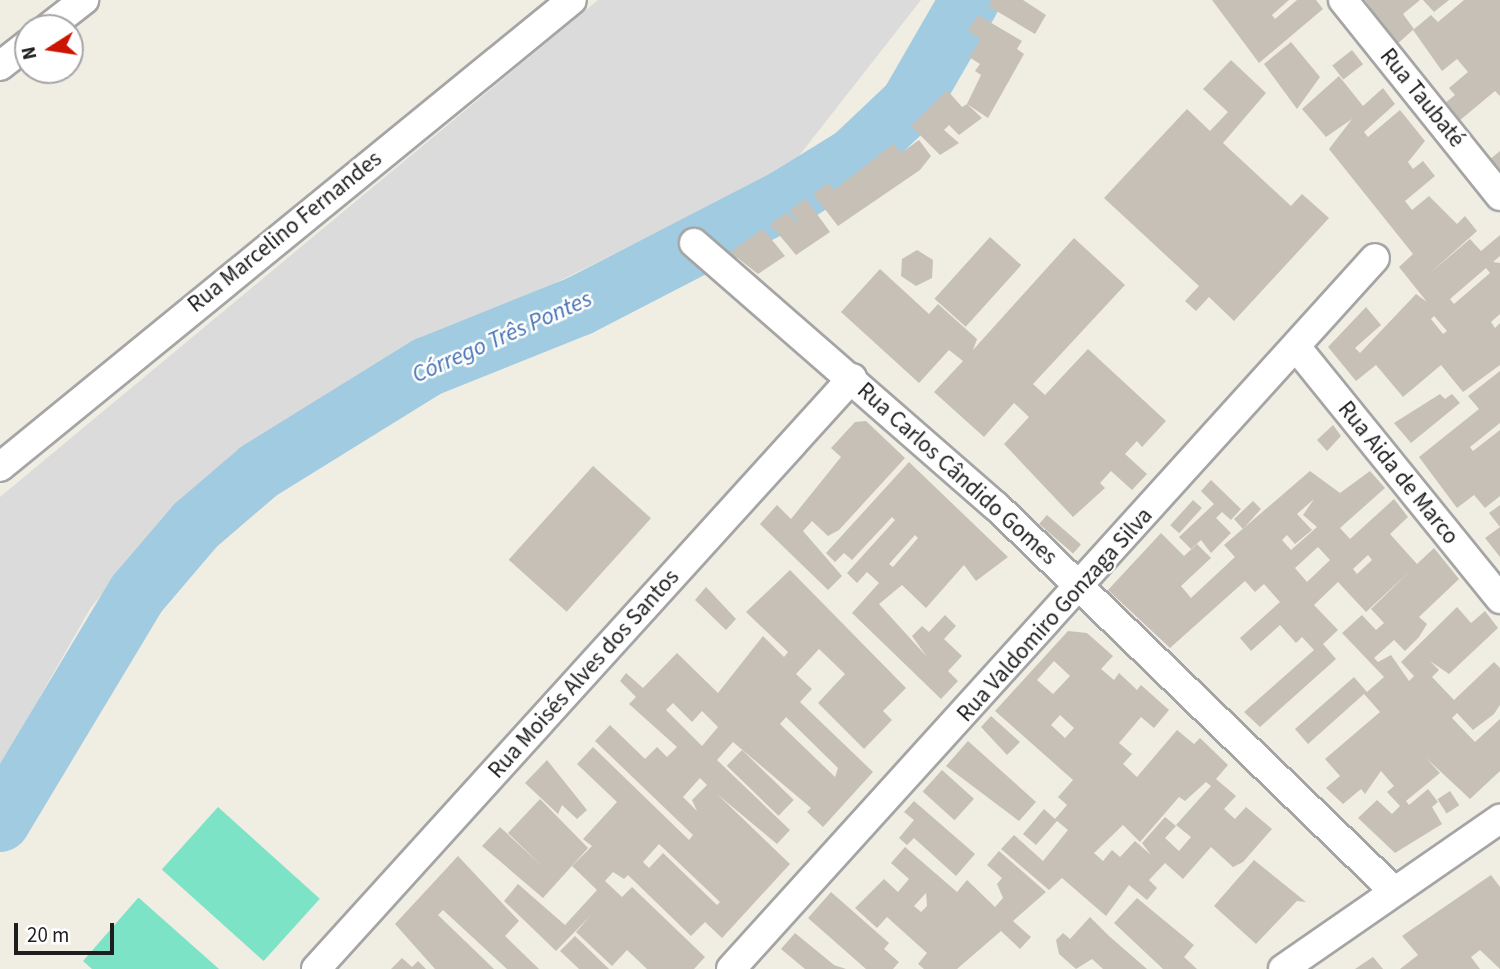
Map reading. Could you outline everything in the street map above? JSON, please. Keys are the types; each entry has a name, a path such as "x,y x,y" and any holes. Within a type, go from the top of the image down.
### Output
{"street":[{"path":"66,14 83,0"},
{"name":"Rua Marcelino Fernandes","path":"0,467 572,0"},
{"name":"Rua Taubaté","path":"1343,0 1500,196"},
{"path":"0,66 14,55"},
{"name":"Rua Carlos Cândido Gomes","path":"694,243 852,379 1080,586 1393,890"},
{"name":"Rua Valdomiro Gonzaga Silva","path":"732,969 1297,348 1375,258"},
{"name":"Rua Aida de Marco","path":"1297,348 1500,599"},
{"name":"Rua Moisés Alves dos Santos","path":"316,969 852,379"},
{"path":"1283,969 1393,890 1500,819"}],"shaded area":[{"path":"598,0 921,0 791,166 388,366 163,523 91,607 0,767 0,497"}],"green space":[{"path":"218,807 320,899 264,961 162,869"},
{"path":"138,898 219,969 92,969 83,961"}],"building":[{"path":"992,0 1023,0 1046,15 1035,34 988,6"},
{"path":"1212,0 1289,0 1272,15 1275,19 1297,0 1316,0 1323,9 1259,63"},
{"path":"1365,0 1420,0 1403,14 1414,29 1396,45"},
{"path":"1423,0 1449,0 1434,12"},
{"path":"1464,0 1500,0 1500,96 1495,91 1459,121 1445,103 1455,95 1449,88 1468,72 1457,59 1442,71 1413,30 1431,15 1438,22"},
{"path":"978,15 1022,41 1017,49 1024,54 988,118 967,104 981,75 975,71 980,64 969,57 981,39 968,31"},
{"path":"1291,42 1320,77 1297,109 1264,64"},
{"path":"1352,50 1363,64 1343,80 1332,65"},
{"path":"1231,60 1266,93 1223,143 1291,206 1302,194 1329,218 1234,321 1209,297 1196,311 1185,301 1199,286 1104,198 1187,109 1210,131 1228,112 1203,89"},
{"path":"1339,76 1363,106 1383,88 1395,104 1364,132 1368,137 1400,110 1425,141 1408,162 1413,169 1423,161 1435,176 1405,201 1412,210 1429,196 1457,224 1465,216 1477,231 1429,274 1470,239 1481,251 1500,235 1500,256 1493,262 1500,263 1500,314 1491,322 1495,328 1500,323 1500,365 1463,392 1441,365 1403,397 1376,365 1356,381 1328,347 1366,307 1381,325 1355,348 1360,353 1416,294 1427,302 1399,267 1413,254 1329,149 1352,119 1326,137 1302,109","holes":["1486,268 1490,273 1454,304 1450,299","1434,316 1447,331 1443,334 1431,319"]},
{"path":"947,90 962,107 967,104 982,118 959,135 949,125 944,130 959,143 940,155 911,126"},
{"path":"919,140 931,156 920,170 838,226 813,194 828,183 834,190 893,144 901,153"},
{"path":"1500,151 1500,173 1489,160"},
{"path":"806,199 830,232 796,255 770,224 786,213 802,225 789,210"},
{"path":"763,229 785,256 758,274 730,252"},
{"path":"990,237 1021,265 966,327 934,299"},
{"path":"1074,238 1125,285 1033,384 1045,395 1088,349 1166,421 1142,447 1137,441 1125,454 1147,474 1132,490 1111,471 1100,483 1105,488 1073,517 1004,444 1029,417 1014,403 984,437 934,392 963,361 949,350 919,383 841,312 880,269 929,314 938,304 977,339 973,350"},
{"path":"917,250 933,260 932,278 916,286 901,276 902,259"},
{"path":"1500,371 1500,423 1470,447 1473,451 1500,430 1500,496 1485,508 1474,495 1457,508 1419,457 1479,409 1468,396"},
{"path":"1440,394 1445,399 1452,394 1460,403 1411,443 1394,423"},
{"path":"866,421 905,458 839,530 828,536 812,521 803,531 842,576 828,590 760,524 777,505 791,519 841,457 831,448 855,422"},
{"path":"1333,425 1341,436 1327,451 1317,440"},
{"path":"909,462 1008,557 976,581 964,565 926,608 902,585 879,604 927,657 912,636 922,626 929,632 945,615 956,626 944,639 962,656 948,671 958,681 941,699 852,613 879,583 867,572 857,583 847,573 895,520 892,517 852,560 844,553 835,562 826,553","holes":["915,535 918,538 893,567 889,564"]},
{"path":"593,466 651,518 567,612 509,560"},
{"path":"1310,471 1340,493 1370,471 1385,488 1340,528 1350,539 1394,499 1408,517 1390,534 1417,564 1434,548 1459,579 1419,617 1427,624 1405,651 1394,640 1374,658 1378,662 1391,655 1409,681 1414,676 1401,662 1457,607 1471,623 1485,611 1498,628 1449,674 1430,661 1439,670 1432,677 1454,700 1494,662 1500,668 1500,705 1494,714 1473,730 1457,713 1452,718 1475,742 1500,719 1500,771 1470,799 1426,758 1440,773 1406,801 1409,805 1428,789 1438,802 1432,807 1442,824 1395,853 1358,818 1377,800 1392,814 1400,806 1387,792 1394,786 1381,771 1365,794 1361,789 1343,804 1326,788 1340,776 1325,759 1380,712 1364,694 1308,744 1295,729 1354,677 1367,692 1384,677 1342,633 1362,615 1376,630 1384,623 1371,609 1410,571 1366,612 1338,582 1314,605 1338,630 1323,644 1336,659 1260,727 1244,712 1314,650 1302,637 1296,643 1280,625 1251,651 1240,638 1280,602 1264,584 1255,592 1245,581 1170,648 1108,590 1161,533 1184,556 1197,544 1211,558 1181,586 1191,598 1235,557 1224,545","holes":["1314,499 1303,515 1317,527 1291,550 1282,540 1287,535 1295,544 1312,530 1297,514","1318,547 1330,560 1307,582 1295,568","1368,555 1372,560 1357,574 1353,569"]},
{"path":"1211,480 1241,509 1231,520 1222,512 1216,518 1231,533 1211,553 1201,540 1191,549 1179,537 1214,504 1201,491"},
{"path":"1193,500 1202,508 1179,533 1170,525"},
{"path":"1253,501 1261,509 1243,529 1234,519"},
{"path":"1500,505 1500,527 1489,513"},
{"path":"1047,515 1081,545 1073,554 1039,524"},
{"path":"1500,527 1500,557 1485,538"},
{"path":"790,570 906,688 883,711 892,720 864,749 818,703 845,674 819,649 796,674 812,689 800,702 873,772 823,827 807,812 811,808 733,742 717,760 790,830 777,844 717,794 790,864 722,938 705,922 691,936 628,875 624,879 613,872 605,881 622,897 632,887 705,957 694,969 647,969 627,950 612,966 576,932 591,915 556,951 504,901 518,884 565,925 597,890 572,866 592,846 583,839 617,802 577,764 593,747 689,840 693,835 595,741 610,725 645,759 657,747 667,757 677,747 629,704 636,697 620,681 626,673 643,688 677,653 718,693 763,636 784,657 788,652 746,612","holes":["673,703 692,722 702,711 718,727 702,746 666,710","786,717 838,768 835,777 780,724","700,778 707,785 692,800 697,811 683,797","659,844 720,902 717,905 663,853 649,868 643,862"]},
{"path":"706,587 736,619 726,630 695,600"},
{"path":"1068,631 1087,633 1113,656 1101,669 1114,680 1119,673 1137,690 1141,685 1169,710 1154,728 1141,717 1119,743 1132,754 1123,764 1137,777 1177,730 1194,744 1200,738 1228,765 1216,779 1236,796 1224,809 1235,819 1246,807 1272,829 1243,862 1233,867 1211,847 1183,879 1165,863 1149,880 1157,888 1147,900 1129,885 1106,916 1062,878 1049,890 1001,849 1014,835 1043,861 1068,830 1057,821 1036,845 1023,834 1044,809 1055,819 1067,805 1058,797 1073,780 995,711","holes":["1054,661 1070,676 1053,694 1037,680","1060,715 1074,728 1065,738 1051,725","1206,782 1211,786 1176,825 1191,837 1179,851 1165,838 1176,826 1165,817 1142,843 1151,855 1135,841 1120,857 1112,850 1103,861 1094,853 1123,825 1140,842 1179,797 1185,801"]},
{"path":"991,716 1020,742 1007,755 981,727"},
{"path":"968,741 1036,802 1019,821 946,766"},
{"path":"742,750 794,800 779,816 727,766"},
{"path":"547,760 587,810 577,819 562,805 558,814 525,783"},
{"path":"942,770 974,799 955,820 923,792"},
{"path":"1450,791 1459,805 1447,813 1437,799"},
{"path":"540,799 588,848 543,898 482,846 500,827 542,866 508,833"},
{"path":"914,801 975,854 956,876 914,838 907,845 899,838 914,820 904,812"},
{"path":"905,847 957,892 967,880 995,907 1003,898 997,884 1002,878 987,865 999,851 1046,892 1013,921 1031,937 1020,949 1001,931 957,969 924,969 918,964 927,953 887,917 877,928 855,908 884,879 898,892 909,879 891,863","holes":["926,893 927,906 921,912 914,906"]},
{"path":"458,856 519,921 505,936 539,969 507,969 443,910 438,915 494,969 435,969 395,924"},
{"path":"1254,860 1306,902 1297,901 1256,944 1214,906"},
{"path":"1491,875 1500,887 1500,969 1480,950 1471,957 1480,969 1400,969 1418,955 1402,936"},
{"path":"831,892 889,943 884,949 899,962 893,969 866,969 808,918"},
{"path":"1137,898 1194,945 1184,957 1197,969 1163,969 1114,923"},
{"path":"1090,917 1147,969 1103,969 1092,959 1076,969 1059,954 1056,940 1063,933 1070,939"},
{"path":"795,933 834,965 846,969 805,969 781,949"},
{"path":"575,936 609,969 579,969 560,951"},
{"path":"1373,957 1383,969 1355,969"},
{"path":"402,958 412,967 418,961 426,969 391,969"}],"waterway":[{"name":"Córrego Três Pontes","path":"0,822 137,594 196,525 259,471 427,367 579,306 786,199 854,157 910,104 970,0"}]}
